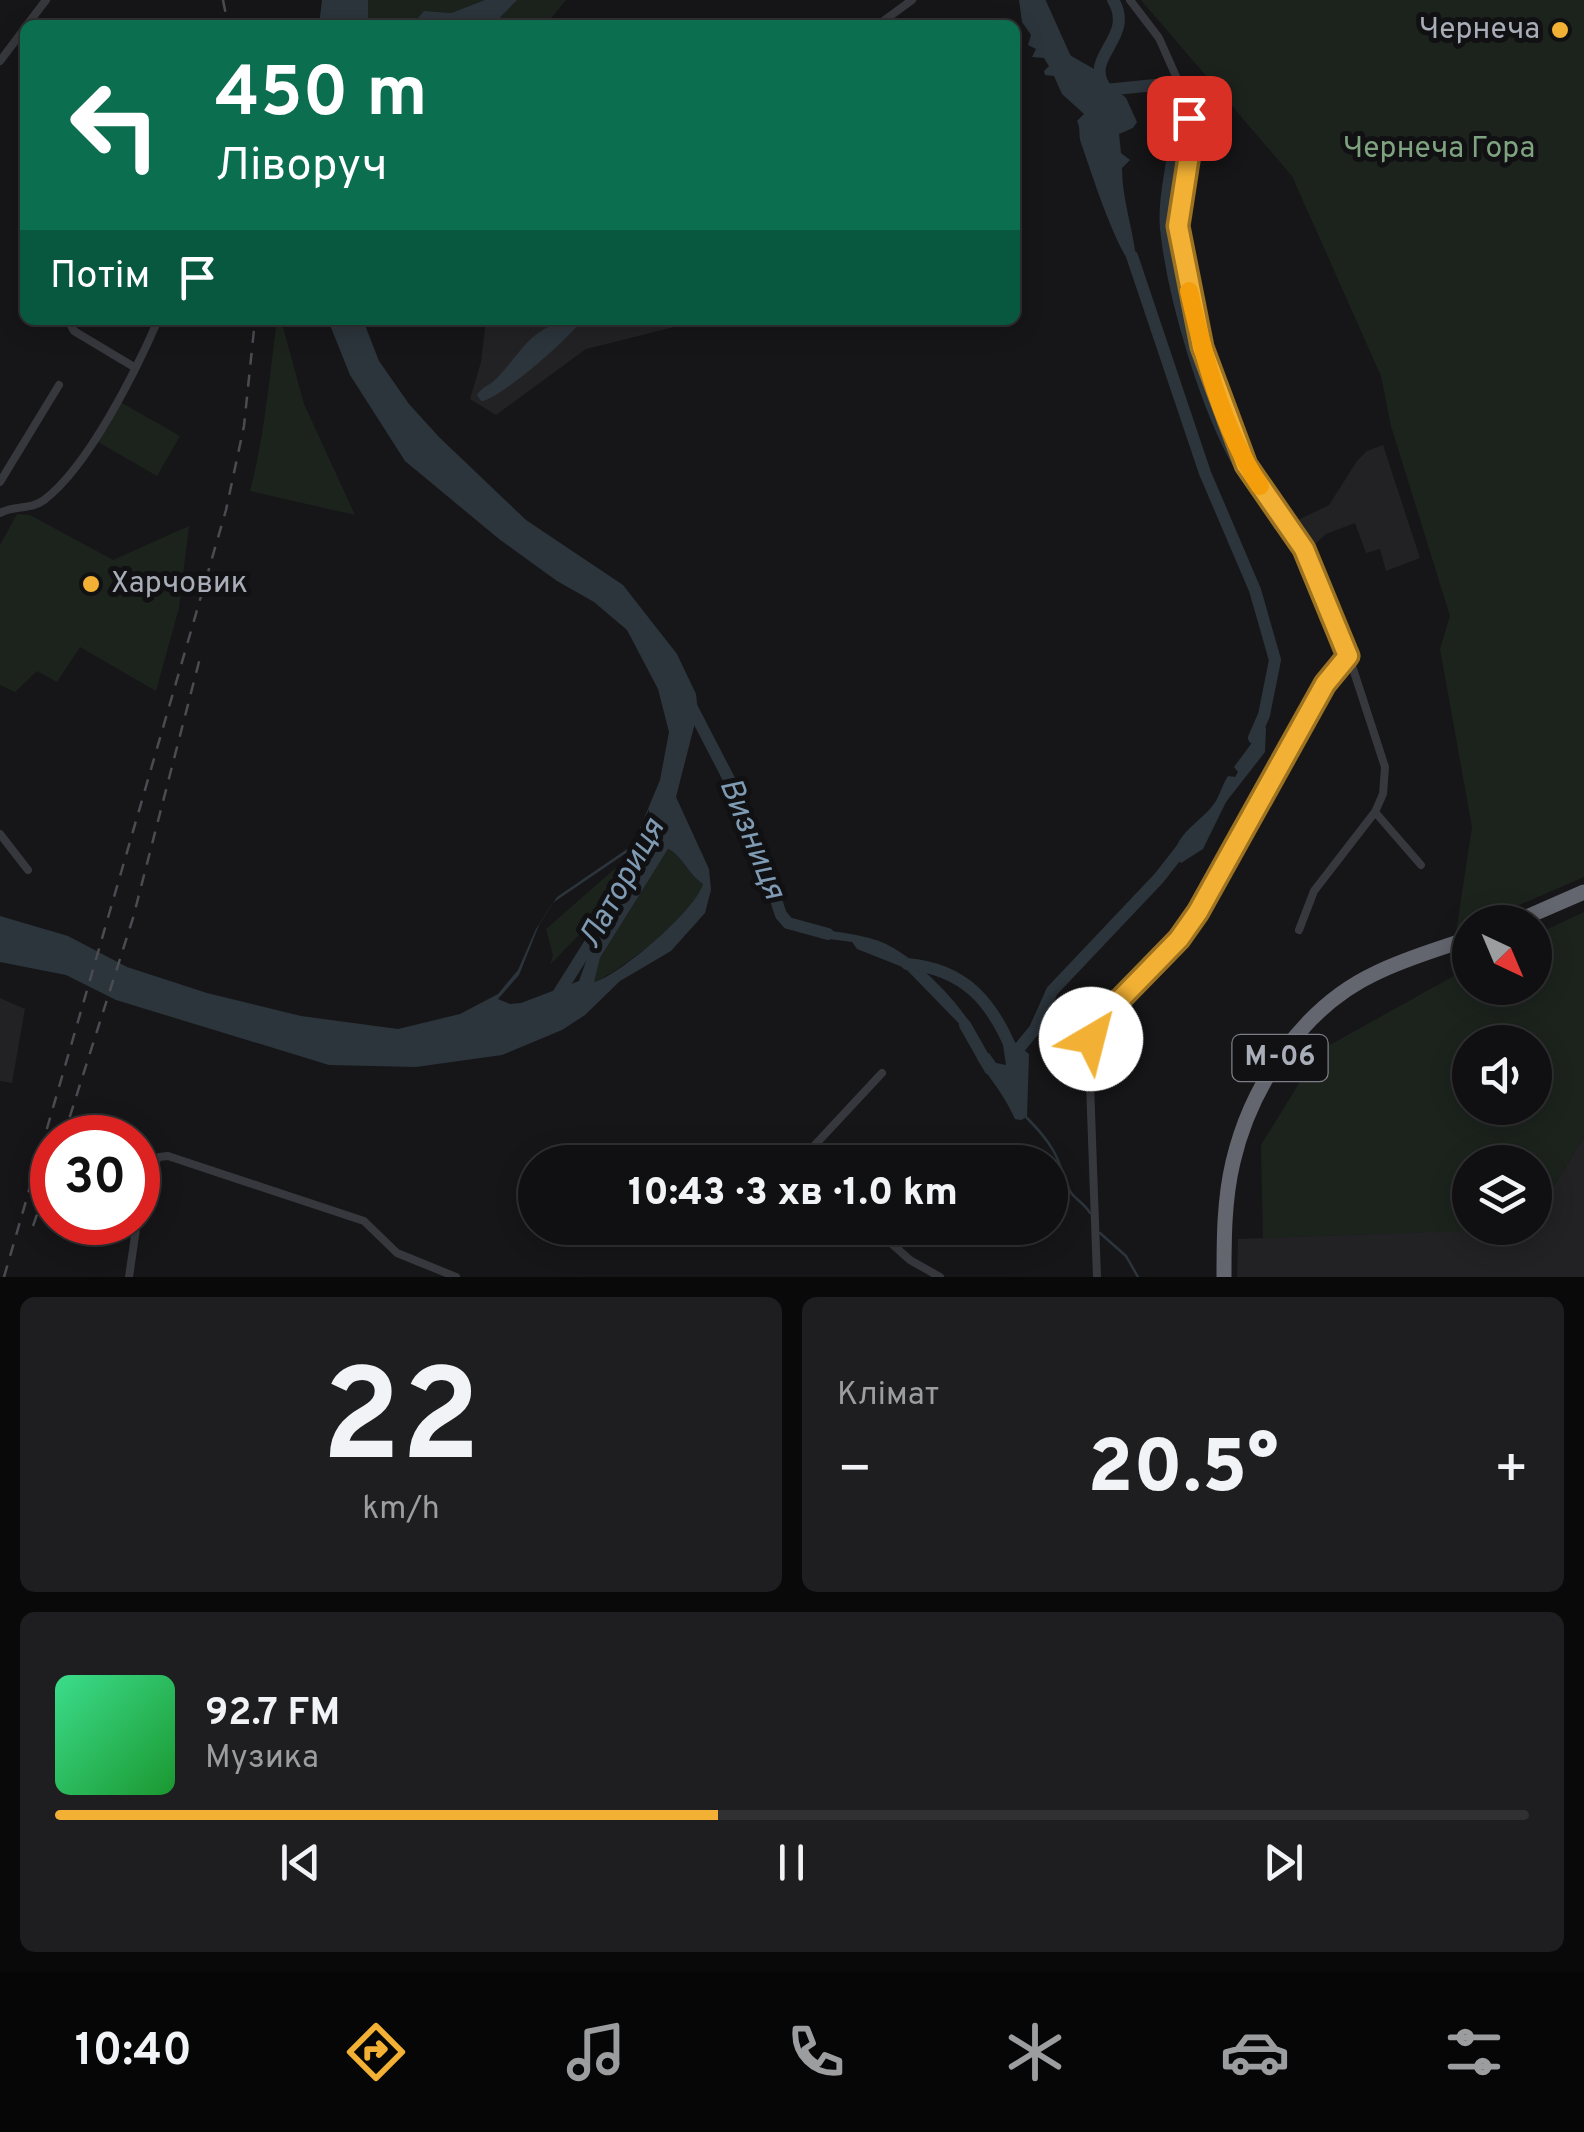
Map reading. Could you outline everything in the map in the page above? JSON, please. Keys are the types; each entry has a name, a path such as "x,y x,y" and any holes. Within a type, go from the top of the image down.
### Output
{"highway":[{"path":"1552,906 1584,892"},
{"name":"М-06","path":"1224,1277 1226,1204 1235,1153 1257,1098 1291,1043 1332,1000 1374,973 1452,945"}],"street":[{"path":"31,20 46,0"},
{"path":"885,20 912,0"},
{"path":"1130,0 1158,38 1180,87 1191,142 1178,226 1202,347 1246,465 1304,549 1348,656 1385,767 1383,794 1375,812 1314,891 1299,930"},
{"path":"0,61 20,34"},
{"path":"71,325 74,331 134,367"},
{"path":"0,514 10,507 34,506 54,491 92,445 155,325"},
{"path":"0,482 59,385"},
{"path":"1097,1277 1088,1056 1093,1031 1190,925 1325,684 1348,656"},
{"path":"1375,812 1421,864"},
{"path":"0,834 28,870"},
{"path":"815,1145 882,1073"},
{"path":"160,1160 168,1156 364,1221 397,1253 456,1277"},
{"path":"130,1277 134,1245"},
{"path":"893,1245 940,1277"}],"shaded area":[{"path":"485,325 682,325 586,349 496,415 470,399 481,362"},
{"path":"1383,445 1420,558 1386,571 1380,549 1366,553 1355,523 1326,534 1310,549 1296,521 1329,505 1357,461 1367,451"},
{"path":"0,998 25,1009 12,1083 0,1081"},
{"path":"1584,1137 1584,1277 1237,1277 1238,1239 1452,1231 1452,1245 1552,1245 1552,1189"}],"green space":[{"path":"368,0 485,0 451,13 425,11 417,20 368,20"},
{"path":"517,0 566,0 550,20 498,20"},
{"name":"Чернеча Гора","path":"1141,0 1584,0 1584,877 1519,905 1460,905 1472,827 1440,649 1450,616 1391,426 1381,376 1292,176"},
{"path":"276,325 282,325 304,404 355,515 250,491"},
{"path":"120,402 180,436 157,476 98,442"},
{"name":"Харчовик","path":"17,514 30,515 113,560 189,526 179,608 156,691 80,647 57,682 37,671 15,692 0,685 0,545"},
{"path":"668,849 703,884 696,902 642,951 593,982 600,958"},
{"path":"627,858 632,861 597,916 550,965 553,955 546,929"},
{"path":"1584,912 1584,1137 1552,1189 1552,1145 1452,1145 1452,1232 1263,1238 1261,1145 1319,1051 1452,977 1452,1005 1552,1005 1552,927"}],"water":[{"path":"322,0 368,0 368,20 320,20"},
{"path":"485,0 517,0 498,20 416,20 424,11 451,13"},
{"path":"1019,0 1046,0 1042,6 1061,50 1094,69 1126,98 1137,122 1119,134 1121,153 1130,160 1122,168 1137,271 1113,231 1081,143 1077,121 1084,114 1062,94 1054,76 1045,75 1049,66 1044,58 1032,57 1036,49 1028,45 1031,35 1022,22"},
{"path":"330,325 365,325 379,361 409,404 439,437 526,520 623,585 677,654 696,694 698,711 676,797 709,869 711,890 705,913 671,951 620,981 585,1015 562,1030 502,1055 416,1067 329,1065 116,1000 66,975 0,962 0,916 68,936 127,967 207,993 301,1016 398,1029 460,1014 498,994 518,970 536,929 557,897 633,845 660,780 669,732 658,689 627,630 594,602 499,539 405,461 350,375","holes":["649,809 649,834 639,862 627,871 604,911 579,981 521,1003 498,999 519,975 539,925 554,902 632,849","668,849 703,884 697,895 655,940 621,968 594,982 600,958"]},
{"path":"577,325 535,366 481,401 479,392 496,379 531,339 551,326"},
{"path":"1261,722 1266,728 1265,752 1226,802 1203,849 1181,863 1175,857 1180,840 1212,806 1228,776 1235,777 1238,772 1234,767 1254,740 1250,731"},
{"path":"810,927 868,938 898,951 948,994 975,1031 973,1038 905,968 857,949 852,942 822,938"},
{"path":"1011,1039 1029,1054 1027,1117 1021,1120 1015,1119 977,1059 989,1053 996,1063 1006,1065 1003,1045"}],"waterway":[{"path":"1039,0 1065,58"},
{"path":"1105,87 1100,66 1118,25 1113,0"},
{"path":"1105,90 1155,85 1168,92 1175,126 1166,228 1184,318 1204,384 1228,443 1279,525"},
{"path":"1132,256 1205,473 1255,590 1275,660 1264,715 1254,738"},
{"name":"Визниця","path":"689,702 749,818 781,915 788,923 828,934"},
{"path":"1012,1057 1035,1029 1052,991 1159,878 1184,846"},
{"name":"Латориця","path":"557,996 599,929"},
{"path":"907,964 945,973 974,991 996,1018 1013,1053"},
{"name":"Визниця","path":"965,1025 990,1069"},
{"path":"1027,1118 1053,1150 1071,1192 1090,1213"},
{"path":"1100,1233 1126,1256 1138,1277"}],"railway":[{"path":"223,0 227,20"},
{"path":"4,1277 226,510 244,426 254,325"},
{"path":"70,1115 133,918 201,654"}],"slow traffic":[{"path":"1189,291 1202,347 1227,418 1246,465 1260,486"}],"place":[{"name":"Чернеча","path":"1560,30"},
{"name":"Харчовик","path":"91,584"}],"route":[{"path":"1091,1039 1100,1020 1190,925 1325,684 1348,656 1304,549 1246,465 1202,347 1178,226 1191,142 1189,118"}]}
